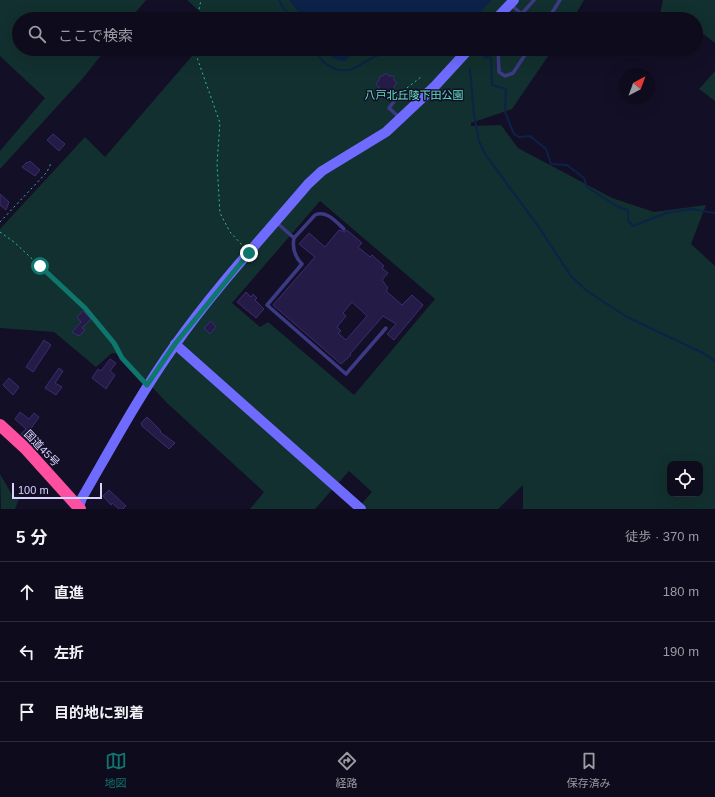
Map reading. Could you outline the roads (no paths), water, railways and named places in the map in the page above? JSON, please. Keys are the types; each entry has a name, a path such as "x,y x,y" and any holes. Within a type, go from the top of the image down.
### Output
{"highway":[{"name":"国道45号","path":"0,425 26,448 79,508"}],"street":[{"path":"501,12 510,1"},
{"path":"79,508 147,385 175,344 249,253 308,184 322,171 386,132 435,86 462,56"},
{"path":"175,344 361,509"}],"lane":[{"path":"524,12 534,0"},
{"path":"552,12 560,0"},
{"path":"498,12 510,1 520,12"},
{"path":"498,56 499,72 505,76 513,73 524,56"},
{"path":"400,94 389,108 401,118"},
{"path":"344,229 328,215 315,215 294,238 294,251 302,264 267,305 346,374 386,328"},
{"path":"276,222 294,238"}],"water":[{"path":"289,0 492,0 481,12 298,12"},
{"path":"331,56 350,56 345,61 333,58"}],"waterway":[{"path":"279,0 287,12"},
{"path":"319,56 329,66 340,70 355,68 377,56"},
{"path":"484,57 491,58 492,85 506,89 505,112 514,134 519,137 530,136 546,149 551,164 567,165 584,178 587,187 618,207 628,210 628,220 633,226 666,213 691,209 715,213"},
{"path":"470,69 474,115 479,141 485,154 538,226 571,276 587,291 627,317 703,353 715,361"}],"park label":[{"name":"八戸北丘陵下田公園","path":"414,95"}]}
